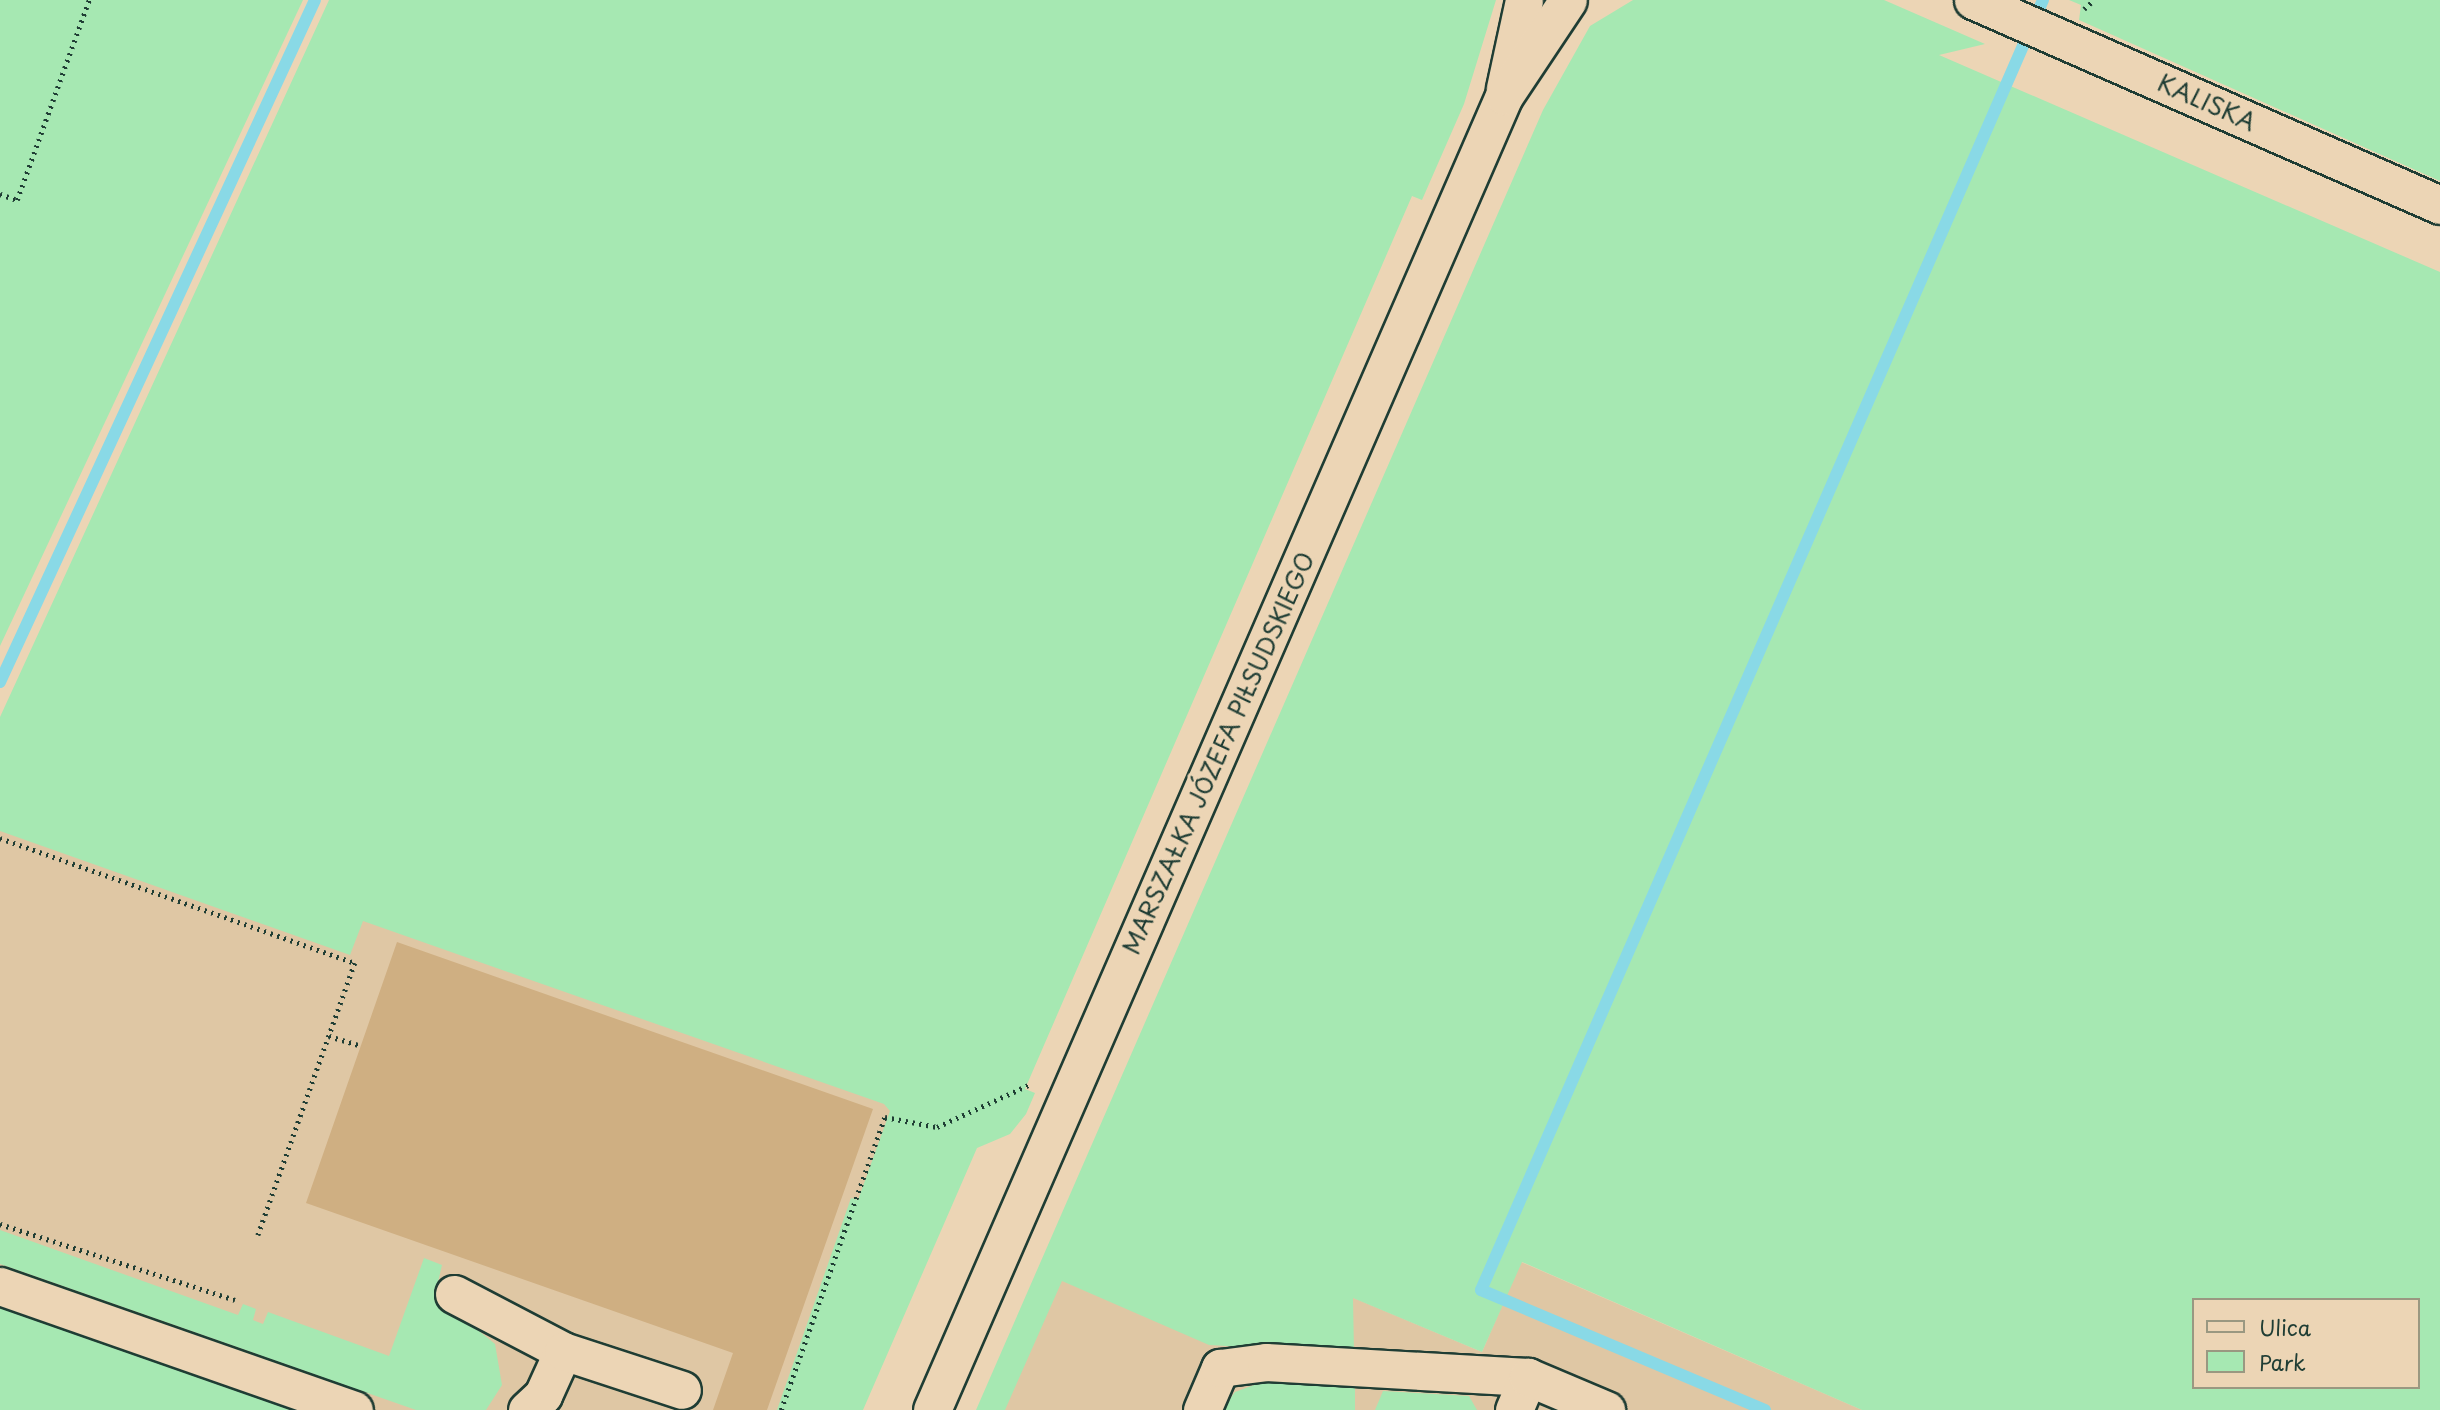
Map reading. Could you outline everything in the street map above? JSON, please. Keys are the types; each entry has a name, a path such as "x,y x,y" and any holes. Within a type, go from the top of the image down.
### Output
{"street":[{"name":"MARSZAŁKA JÓZEFA PIŁSUDSKIEGO","path":"1504,96 1524,0"},
{"name":"MARSZAŁKA JÓZEFA PIŁSUDSKIEGO","path":"932,1410 1504,96 1568,0"},
{"name":"KALISKA","path":"1985,5 2440,205"},
{"path":"0,1286 354,1410"},
{"path":"454,1294 563,1351 682,1390"},
{"path":"527,1410 543,1395 563,1351"},
{"path":"1202,1410 1220,1368 1266,1362 1528,1377 1606,1410"},
{"path":"1514,1410 1528,1377"}],"path":[{"path":"0,194 17,200 89,0"},
{"path":"0,838 355,964 258,1235"},
{"path":"329,1036 361,1046"},
{"path":"781,1410 885,1117 937,1127 1045,1081"},
{"path":"0,1224 235,1300"}],"shaded area":[{"path":"0,776 961,1117 834,1410 271,1410 0,1314"},
{"path":"1083,1184 1482,1352 1521,1262 1862,1410 984,1410"}],"green space":[{"path":"0,0 303,0 0,646"},
{"path":"329,0 1496,0 1464,104 1422,200 1412,196 1025,1089 1035,1093 1026,1114 1010,1134 977,1148 863,1410 777,1410 851,1198 858,1200 890,1111 884,1104 363,921 350,955 0,831 0,717"},
{"path":"1633,0 1884,0 1985,44 1939,55 2440,272 2440,1410 1862,1410 1522,1262 1482,1352 1353,1298 1354,1353 1209,1345 1062,1281 1005,1410 976,1410 1543,110 1590,26"},
{"path":"2069,0 2440,0 2440,181 2079,20 2081,5"},
{"path":"0,1230 238,1315 243,1304 256,1309 253,1320 263,1324 268,1312 389,1356 424,1258 442,1265 435,1295 495,1344 502,1385 486,1410 416,1410 0,1264"},
{"path":"0,1308 292,1410 0,1410"},
{"path":"1270,1379 1355,1383 1355,1410 1222,1410 1235,1392"},
{"path":"1383,1391 1469,1396 1477,1410 1375,1410"}],"building":[{"path":"397,942 873,1109 767,1410 713,1410 733,1353 306,1203"}],"waterway":[{"path":"0,682 315,0"},
{"path":"1765,1410 1481,1290 2043,0"}]}
